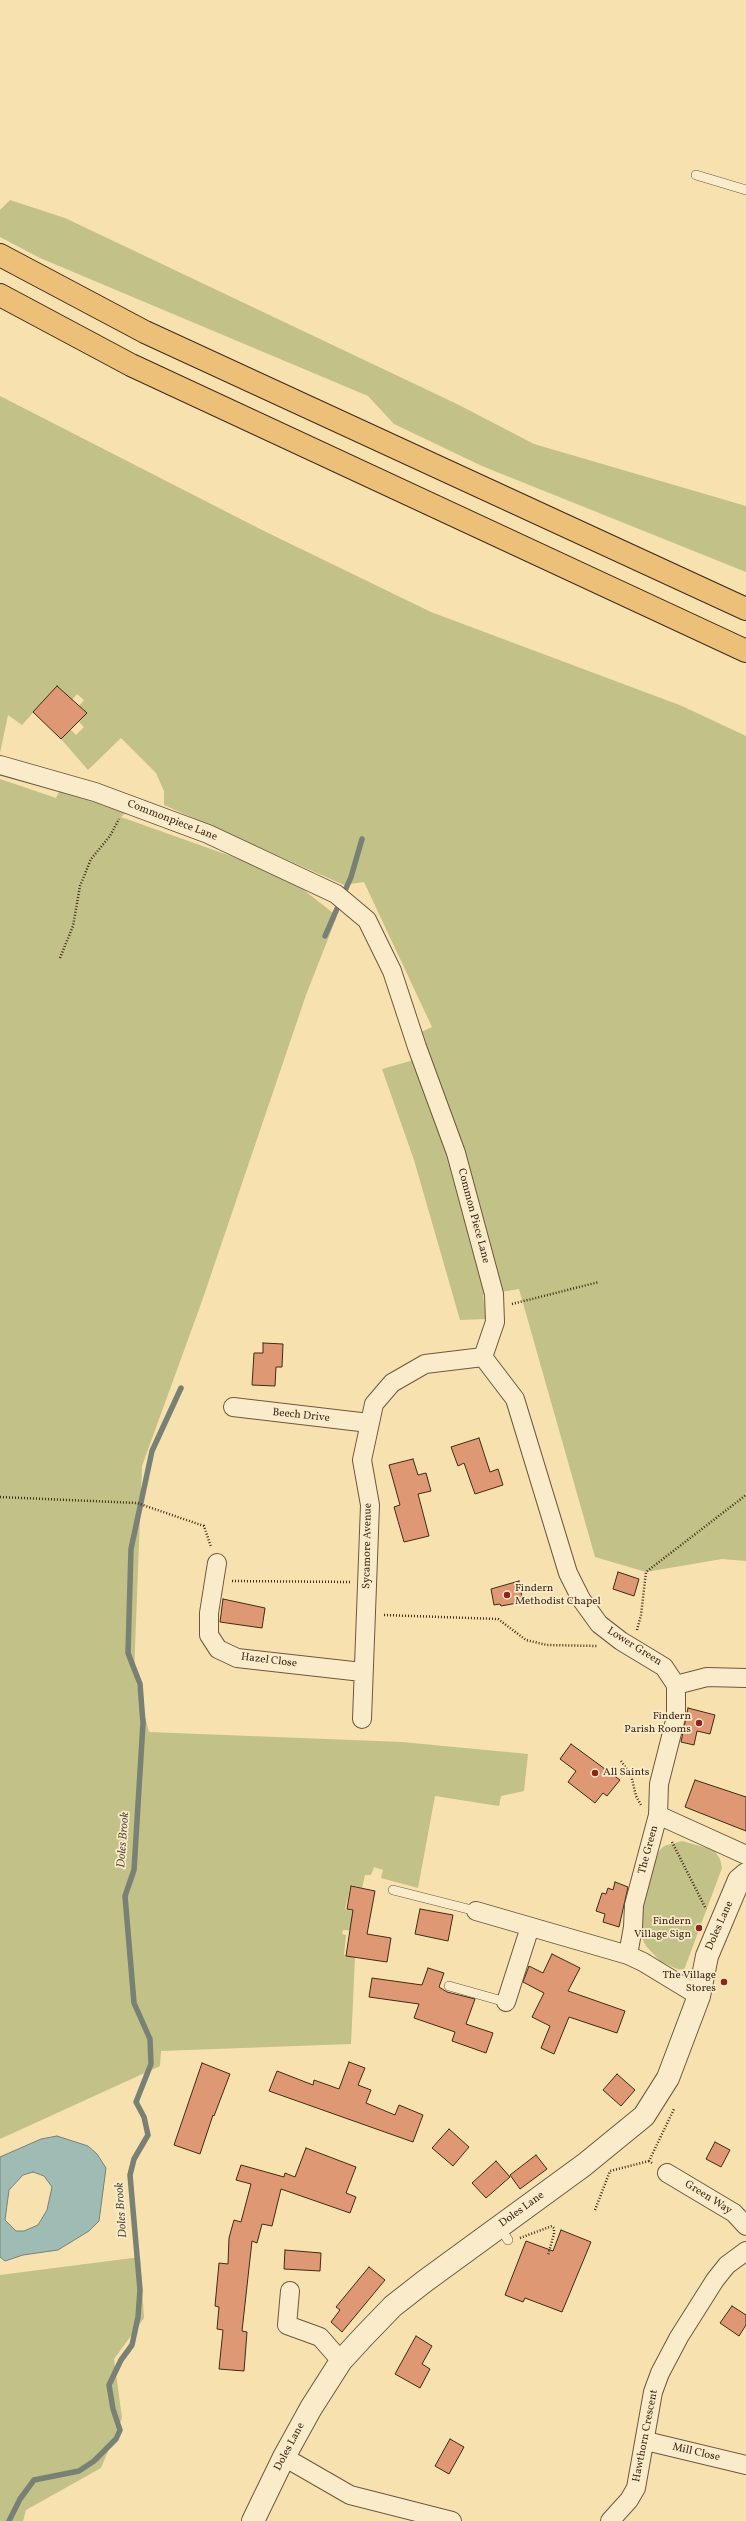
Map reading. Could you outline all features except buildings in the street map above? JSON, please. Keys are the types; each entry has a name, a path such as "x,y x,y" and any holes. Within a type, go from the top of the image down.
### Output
{"highway":[{"path":"0,255 145,332 746,609"},
{"path":"0,295 131,365 746,651"}],"street":[{"name":"Commonpiece Lane","path":"0,765 95,792 208,834 342,898"},
{"name":"Common Piece Lane","path":"342,898 368,920 392,971 417,1047 456,1153 494,1294 495,1322 483,1357"},
{"name":"Sycamore Avenue","path":"362,1719 362,1672 368,1582 370,1505 362,1460 374,1404 392,1383 425,1364 483,1357"},
{"name":"Lower Green","path":"483,1357 515,1398 568,1573 581,1599 599,1624 664,1667 676,1685"},
{"name":"Beech Drive","path":"233,1408 369,1423"},
{"name":"Hazel Close","path":"217,1563 209,1613 209,1635 218,1649 237,1658 362,1672"},
{"path":"658,1816 659,1784 676,1717 676,1685 707,1677 746,1678"},
{"name":"The Green","path":"628,1955 633,1927 634,1905 658,1816 746,1855"},
{"name":"Doles Lane","path":"253,2521 284,2457 311,2408 341,2361 393,2306 504,2233 644,2116 668,2078 699,1996 707,1956 739,1880 746,1874"},
{"path":"476,1911 628,1955 644,1962 699,1996"},
{"path":"506,2002 530,1927"},
{"name":"Green Way","path":"667,2172 734,2213 746,2226"},
{"name":"Hawthorn Crescent","path":"610,2521 629,2500 636,2488 646,2441 653,2392 679,2337 715,2280 727,2266 746,2251"},
{"path":"290,2291 287,2325 320,2337 341,2361"},
{"name":"Mill Close","path":"646,2441 746,2465"},
{"path":"284,2457 350,2495 427,2519 452,2521"}],"lane":[{"path":"696,175 746,190"},
{"path":"393,1890 476,1911"},
{"path":"449,1986 506,2002"}],"path":[{"path":"60,958 73,926 80,886 91,859 110,836 128,804"},
{"path":"495,1309 599,1282"},
{"path":"632,1647 641,1615 646,1572 746,1495"},
{"path":"0,1497 137,1503 204,1526 217,1563 232,1582 368,1582"},
{"path":"366,1615 498,1619 526,1640 547,1645 601,1646"},
{"path":"621,1761 631,1775 638,1803 658,1816 707,1912 723,1920"},
{"path":"649,2161 676,2103"},
{"path":"595,2210 610,2171 649,2161 667,2172"},
{"path":"504,2233 552,2226 554,2228 554,2234 548,2255"}],"shaded area":[{"path":"10,200 65,218 459,405 534,444 746,506 746,572 482,466 394,424 368,396 40,258 0,237 0,210"},
{"path":"0,396 262,530 431,612 682,706 746,736 746,1561 722,1559 646,1572 595,1557 519,1289 483,1295 486,1319 460,1320 414,1160 382,1069 428,1056 417,1034 432,1027 364,882 344,885 164,805 164,791 156,773 121,738 88,770 61,739 70,729 76,735 84,727 79,722 87,713 79,706 84,700 77,694 72,700 57,686 22,725 8,715 0,753"},
{"path":"0,779 56,798 63,783 133,806 121,817 253,864 300,887 337,916 306,995 202,1301 142,1466 134,1674 149,1732 402,1742 528,1754 524,1791 501,1796 499,1806 435,1796 418,1888 381,1878 383,1870 374,1867 371,1875 365,1875 362,1888 351,1885 345,1909 357,1912 366,1931 343,1930 342,1934 346,1935 344,1955 355,1957 351,2044 161,2051 160,2066 0,2139"},
{"path":"682,1841 714,1850 720,1859 722,1868 684,1970 677,1969 660,1961 646,1946 639,1932 640,1919 650,1872 660,1850 664,1846"},
{"path":"140,2257 144,2318 114,2359 122,2418 101,2468 26,2510 23,2521 0,2521 0,2275"}],"water":[{"path":"57,2136 88,2146 97,2154 106,2168 99,2221 89,2231 58,2250 23,2255 5,2261 0,2257 0,2157 41,2139","holes":["33,2172 44,2176 52,2187 47,2210 38,2225 24,2231 16,2231 5,2220 9,2190 23,2175"]}],"waterway":[{"path":"325,936 351,877 362,839"},
{"name":"Doles Brook","path":"9,2521 20,2499 34,2480 79,2471 94,2461 116,2439 120,2430 113,2409 109,2385 121,2360 132,2345 138,2317 140,2290 130,2175 134,2159 148,2135 144,2117 136,2102 151,2064 150,2039 134,2003 125,1896 134,1870 143,1723 140,1684 128,1653 131,1549 152,1451 181,1388"}],"place":[{"name":"Findern Methodist Chapel","path":"507,1595"},
{"name":"Findern Parish Rooms","path":"699,1723"},
{"name":"All Saints","path":"595,1773"},
{"name":"Findern Village Sign","path":"699,1928"},
{"name":"The Village Stores","path":"724,1982"}]}
